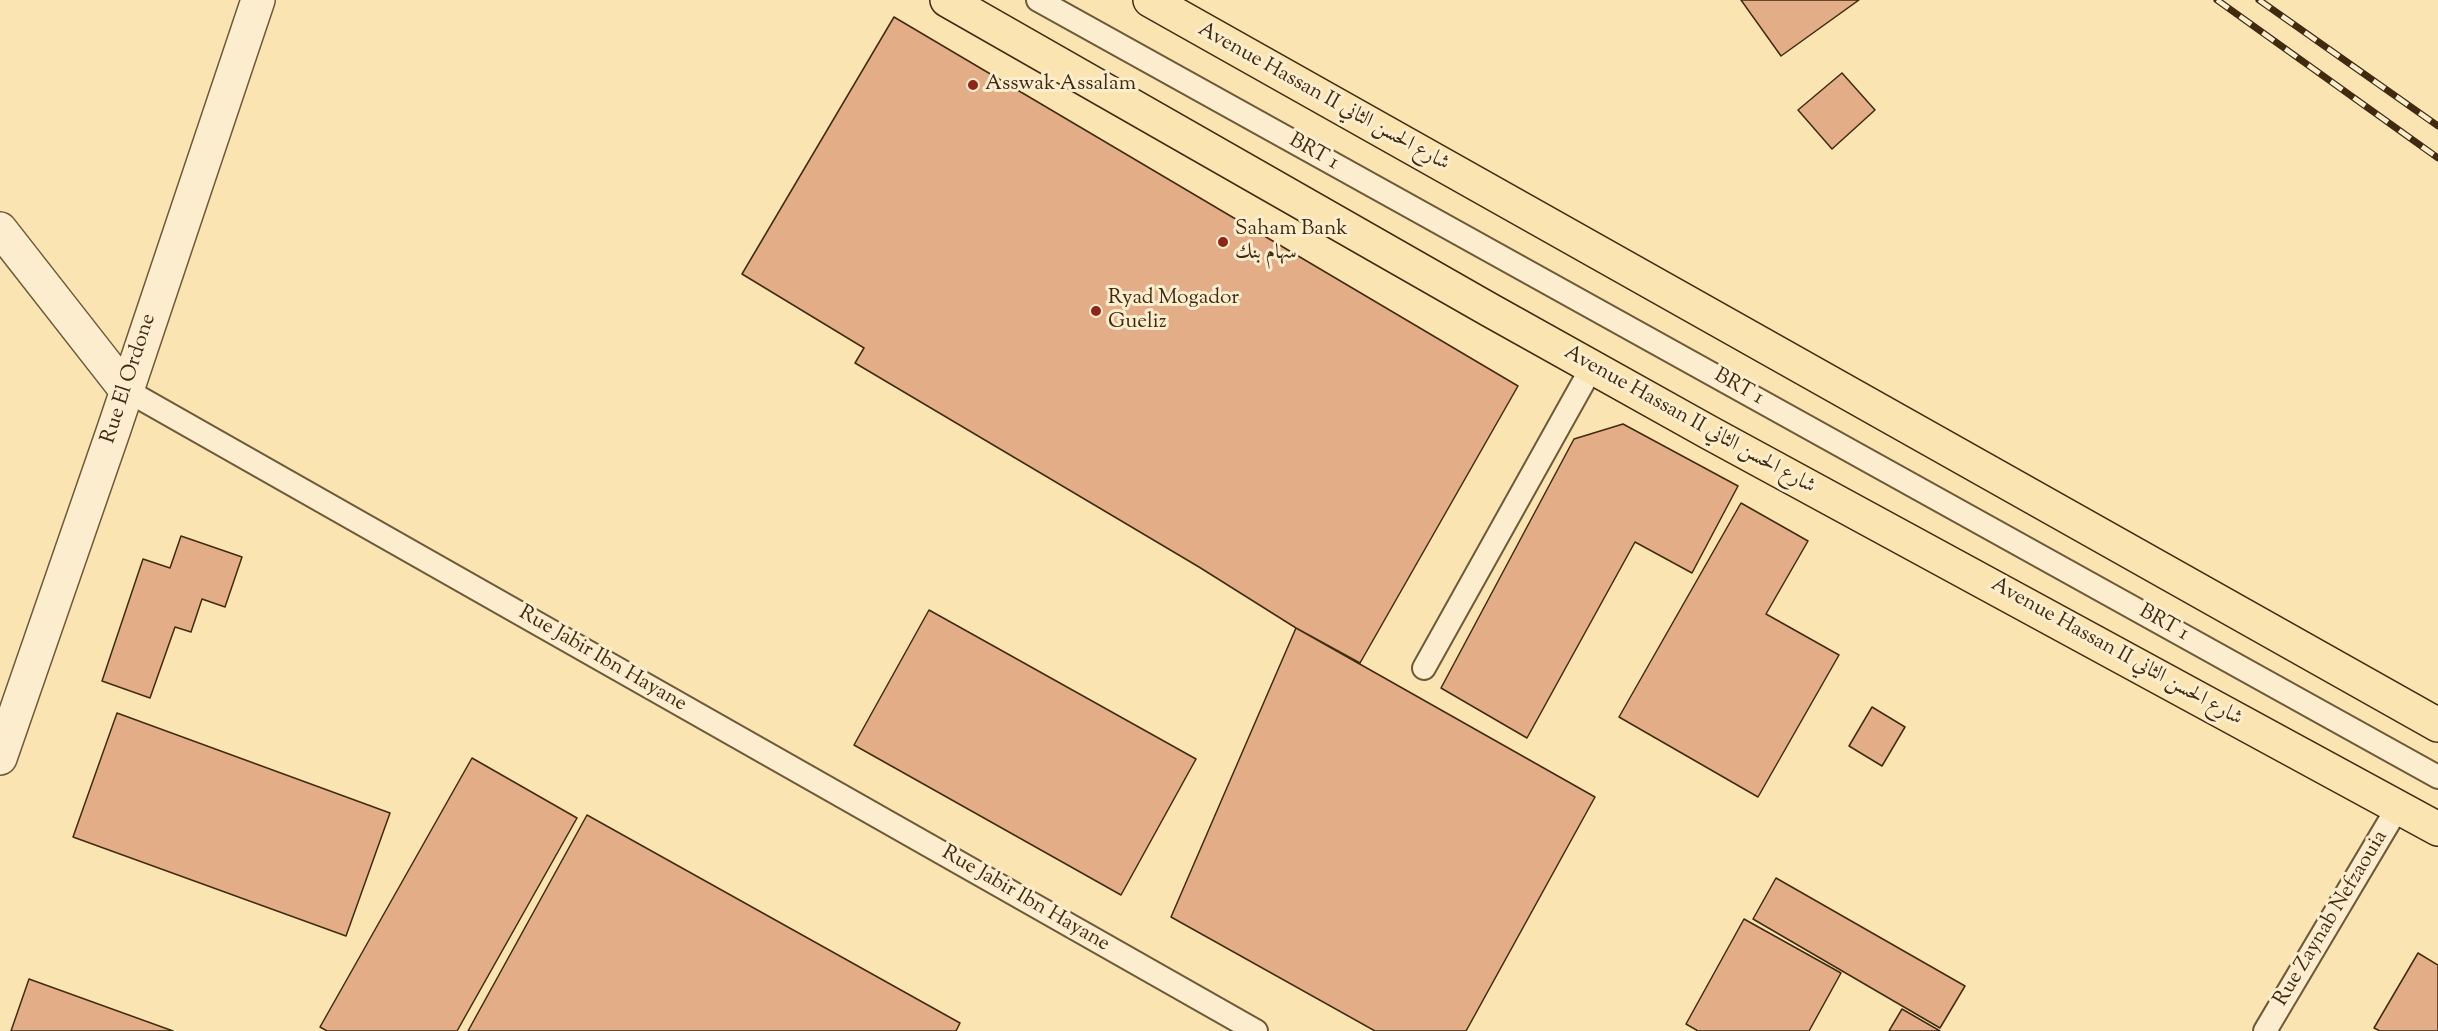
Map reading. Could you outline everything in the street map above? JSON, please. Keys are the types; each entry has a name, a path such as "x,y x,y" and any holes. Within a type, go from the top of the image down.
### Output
{"main road":[{"name":"Avenue Hassan II شارع الحسن الثاني","path":"947,0 1592,367 2438,829"},
{"name":"Avenue Hassan II شارع الحسن الثاني","path":"1150,0 2438,725"}],"street":[{"name":"Rue El Ordone","path":"0,758 258,0"},
{"name":"Rue Jabir Ibn Hayane","path":"0,229 126,390"}],"lane":[{"name":"BRT 1","path":"1038,0 2438,777"},
{"path":"1424,668 1592,367"},
{"name":"Rue Jabir Ibn Hayane","path":"126,390 1256,1031"},
{"name":"Rue Zaynab Nefzaouia","path":"2265,1031 2398,807"}],"building":[{"path":"1741,0 1859,0 1781,56"},
{"name":"Ryad Mogador Gueliz","path":"894,17 1518,386 1360,663 1296,628 1199,567 855,363 864,348 742,274"},
{"path":"1842,73 1875,110 1832,149 1798,110"},
{"path":"1623,424 1738,486 1692,573 1635,542 1527,738 1441,688 1574,439"},
{"path":"1741,503 1808,541 1766,614 1839,655 1758,797 1619,717"},
{"path":"181,536 242,557 225,607 202,599 191,632 175,627 150,698 102,681 143,559 170,568"},
{"path":"929,610 1196,759 1121,895 854,745"},
{"path":"1296,628 1595,797 1466,1031 1375,1031 1171,917"},
{"path":"1872,707 1905,727 1882,766 1849,746"},
{"path":"117,713 390,813 346,936 73,837"},
{"path":"472,758 577,818 457,1031 327,1031 320,1027"},
{"path":"587,815 960,1023 956,1031 468,1031"},
{"path":"1776,878 1965,986 1940,1028 1753,919"},
{"path":"1744,919 1841,973 1809,1031 1698,1031 1686,1024"},
{"path":"2418,953 2438,965 2438,1031 2380,1031 2374,1028"},
{"path":"29,979 173,1031 11,1031"},
{"path":"1902,1009 1940,1031 1889,1031"}],"railway":[{"path":"2217,0 2438,158"},
{"path":"2259,0 2438,126"}],"place":[{"name":"Asswak Assalam","path":"973,85"},
{"name":"Saham Bank سهام بنك","path":"1223,242"},
{"name":"Ryad Mogador Gueliz","path":"1096,311"}]}
